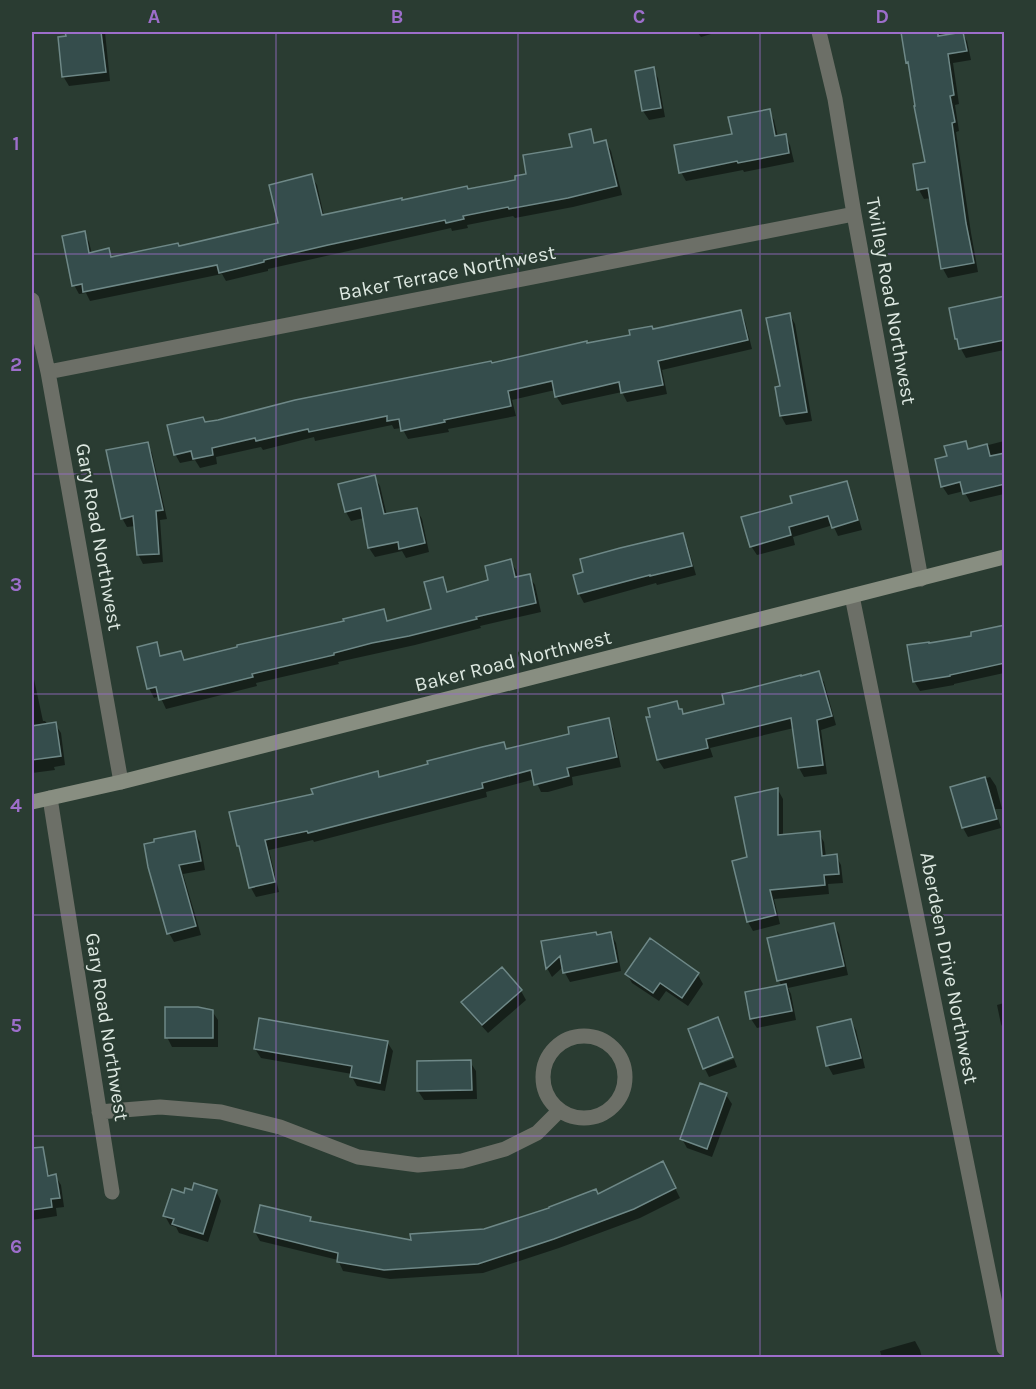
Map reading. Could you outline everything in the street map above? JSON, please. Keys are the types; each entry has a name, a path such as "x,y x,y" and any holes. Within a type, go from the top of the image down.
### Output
{"street":[{"name":"Twilley Road Northwest","path":"819,32 835,99 921,579"},
{"name":"Baker Terrace Northwest","path":"48,372 854,214"},
{"name":"Gary Road Northwest","path":"32,300 48,372 122,782"},
{"name":"Baker Road Northwest","path":"32,802 122,782 1005,557"},
{"name":"Aberdeen Drive Northwest","path":"852,596 1005,1348"},
{"name":"Gary Road Northwest","path":"50,798 112,1192"},
{"path":"584,1036 596,1038 608,1044 618,1054 624,1067 625,1081 621,1094 612,1106 601,1114 586,1118 572,1116 560,1110 550,1101 544,1090 542,1077 544,1065 550,1053 559,1044 571,1038 584,1036"},
{"path":"99,1112 160,1107 221,1112 280,1127 358,1157 418,1165 462,1161 505,1149 537,1133 560,1110"}],"building":[{"path":"65,32 101,32 106,72 62,77 58,37 66,36"},
{"path":"901,32 938,32 938,36 963,32 967,51 948,54 954,95 950,96 966,223 974,263 941,269 928,188 917,190 913,164 925,162"},
{"path":"654,67 661,108 642,111 635,71"},
{"path":"770,109 775,136 786,134 789,153 679,173 674,145 732,134 728,117"},
{"path":"591,129 594,143 606,140 617,186 568,198 463,216 464,219 446,223 445,220 328,245 219,273 217,265 83,292 82,284 72,286 62,236 85,231 89,253 109,248 111,257 178,243 179,246 278,223 269,185 312,174 322,215 467,186 468,189 515,180 515,176 526,174 523,155 572,147 569,134"},
{"path":"1005,296 1005,340 959,349 949,308"},
{"path":"741,310 748,340 658,361 663,385 621,393 619,382 555,397 552,381 508,391 511,406 444,420 445,422 401,431 399,419 387,421 387,416 309,432 308,429 256,441 255,438 212,448 213,455 193,459 191,451 174,455 167,425 203,417 205,422 218,420 295,400 491,361 492,363 587,341 587,343 630,335 629,330 652,326 653,329"},
{"path":"790,313 807,412 780,416 775,387 780,386 766,318"},
{"path":"966,441 968,449 987,444 990,456 1005,453 1005,484 963,494 960,482 941,487 935,459 947,456 944,446"},
{"path":"148,442 163,510 156,511 159,554 137,555 133,516 121,519 106,450"},
{"path":"375,475 384,514 417,508 425,543 399,549 398,542 368,548 361,508 345,512 338,484"},
{"path":"847,481 858,520 832,528 828,516 789,527 791,535 750,547 741,517 792,503 790,496"},
{"path":"683,533 692,566 578,594 573,575 583,572 580,559"},
{"path":"511,559 515,577 530,574 536,603 409,636 372,643 334,653 334,655 252,674 253,677 159,700 156,687 147,689 137,647 157,642 160,656 181,651 184,660 384,609 387,621 431,609 424,582 443,577 447,592 488,580 485,566"},
{"path":"1005,625 1005,663 913,682 907,645 971,636 971,632"},
{"path":"819,671 832,716 817,720 823,765 798,768 791,718 706,739 708,748 657,760 646,717 650,717 648,708 677,701 683,714 724,704 722,694"},
{"path":"609,718 617,757 567,768 569,776 534,785 531,770 482,783 483,788 308,833 307,831 265,840 275,882 249,888 229,812 313,794 311,789 378,771 379,777 428,764 427,761 482,747 504,742 506,749 569,734 568,727"},
{"path":"56,722 61,756 32,760 32,726"},
{"path":"985,777 997,819 962,828 950,787"},
{"path":"778,788 778,835 820,831 822,856 837,854 839,874 824,875 825,885 770,890 776,915 747,922 732,861 747,857 735,797"},
{"path":"195,831 201,861 179,865 196,926 167,934 148,867 144,844 154,842 154,839"},
{"path":"834,923 844,966 777,981 767,938"},
{"path":"596,932 597,935 611,932 617,962 563,973 560,956 546,969 541,941"},
{"path":"650,938 699,973 682,998 660,983 653,993 625,974"},
{"path":"502,967 522,990 482,1025 461,1002"},
{"path":"786,984 792,1011 750,1019 745,992"},
{"path":"165,1007 198,1007 213,1010 213,1038 165,1038"},
{"path":"718,1017 733,1057 703,1069 688,1029"},
{"path":"259,1018 388,1041 380,1083 350,1077 352,1066 254,1049"},
{"path":"851,1019 861,1058 826,1066 817,1027"},
{"path":"471,1060 472,1090 417,1091 417,1061"},
{"path":"700,1083 727,1093 707,1149 680,1139"},
{"path":"43,1147 48,1176 56,1174 60,1198 51,1199 52,1207 32,1210 32,1148"},
{"path":"663,1161 676,1188 634,1209 478,1264 384,1270 337,1262 338,1253 254,1232 260,1205 311,1217 310,1221 411,1240 410,1234 484,1229 549,1208 596,1189 598,1194"},
{"path":"194,1183 217,1190 203,1234 172,1224 174,1219 163,1216 172,1189 184,1193 185,1188 192,1190"}]}
